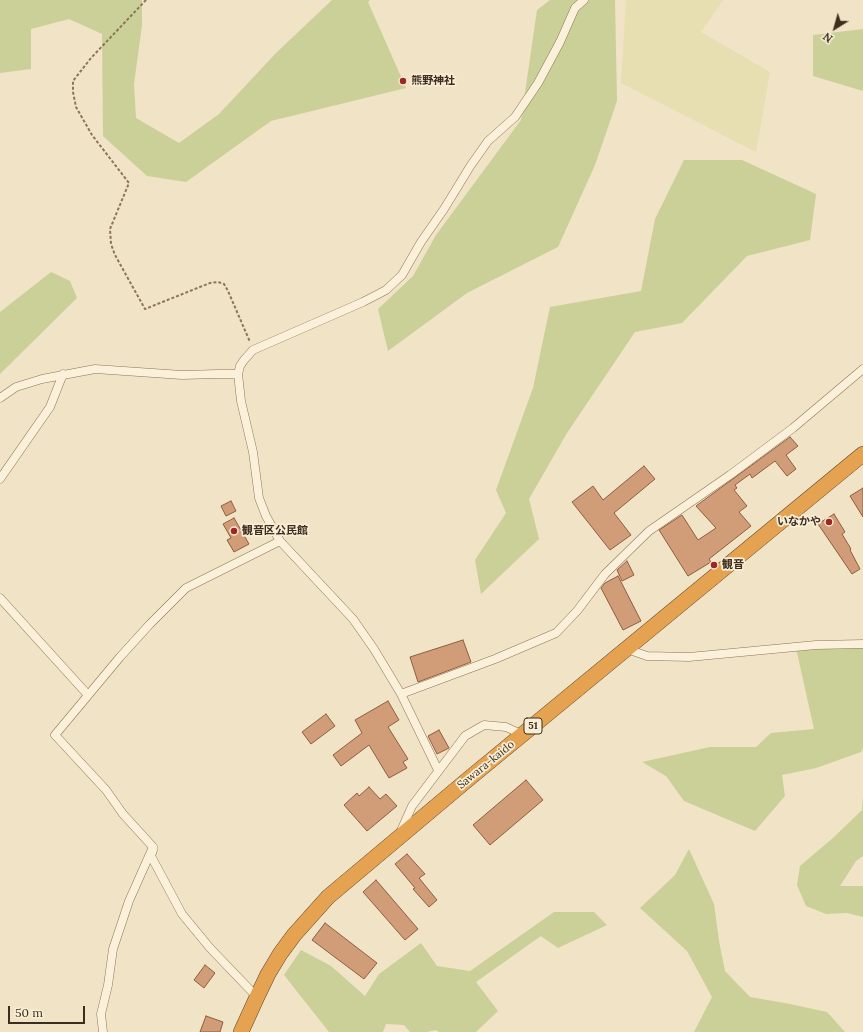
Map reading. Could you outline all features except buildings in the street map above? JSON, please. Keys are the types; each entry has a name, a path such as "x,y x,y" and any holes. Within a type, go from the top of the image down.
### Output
{"highway":[{"name":"Sawara-kaido","path":"241,1032 268,974 280,954 294,935 328,897 863,454"}],"street":[{"path":"438,770 401,694 374,649 353,619 280,541 266,516 258,498 253,452 241,401 238,374 240,366 253,350 386,290 402,275 471,165 488,141 515,117 538,83 560,42 575,8 584,0"},
{"path":"0,398 16,387 42,378 95,369 182,375 238,374"},
{"path":"401,694 495,659 556,633 577,611 605,574 649,531 730,475 793,428 863,370"},
{"path":"0,479 50,407 63,374"},
{"path":"257,997 210,948 182,914 152,856 153,847 123,814 106,790 55,735 150,624 186,588 280,541"},
{"path":"0,598 88,695"},
{"path":"627,649 647,656 689,657 816,645 863,644"},
{"path":"398,839 412,806 465,736 484,725 506,727 522,735"},
{"path":"103,1032 101,1014 108,985 113,949 128,901 153,847"}],"path":[{"path":"146,0 91,58 73,81 72,92 76,107 92,135 129,183 110,230 113,249 145,309 210,283 218,282 224,284 228,290 253,350"}],"shaded area":[{"path":"626,0 723,0 701,32 770,72 756,152 621,83"}],"green space":[{"path":"0,0 142,0 142,25 134,84 136,118 179,143 219,114 276,53 332,0 370,0 368,2 406,88 271,121 186,182 147,176 103,136 102,34 69,19 31,29 31,69 0,73"},
{"path":"550,0 615,0 617,101 595,165 558,247 467,293 388,351 378,309 413,276 436,235 521,120 537,10"},
{"path":"863,29 863,91 813,76 813,35"},
{"path":"684,160 742,160 816,194 810,240 747,256 682,323 635,332 567,433 529,499 539,539 481,594 475,560 506,513 496,490 533,388 550,307 641,291 655,219"},
{"path":"51,272 70,281 77,298 0,374 0,312"},
{"path":"863,644 863,748 861,752 816,768 782,775 785,796 755,831 684,801 666,776 642,762 710,747 756,747 771,733 814,729 796,648"},
{"path":"863,796 863,856 856,861 840,886 863,886 863,917 847,913 826,914 806,906 797,885 800,866 834,837 862,810"},
{"path":"689,849 714,904 725,971 750,997 827,1012 845,1032 694,1032 712,997 687,951 640,908 675,875"},
{"path":"554,912 594,912 607,925 558,948 541,936 476,982 498,1011 476,1032 439,1032 436,1030 427,1032 410,1032 404,1025 386,1024 383,1032 329,1032 284,975 301,950 331,966 365,996 379,974 421,943 437,966 470,971"}],"place":[{"name":"熊野神社","path":"403,81"},
{"name":"いなかや","path":"829,522"},
{"name":"観音区公民館","path":"234,531"},
{"name":"観音","path":"714,565"}]}
